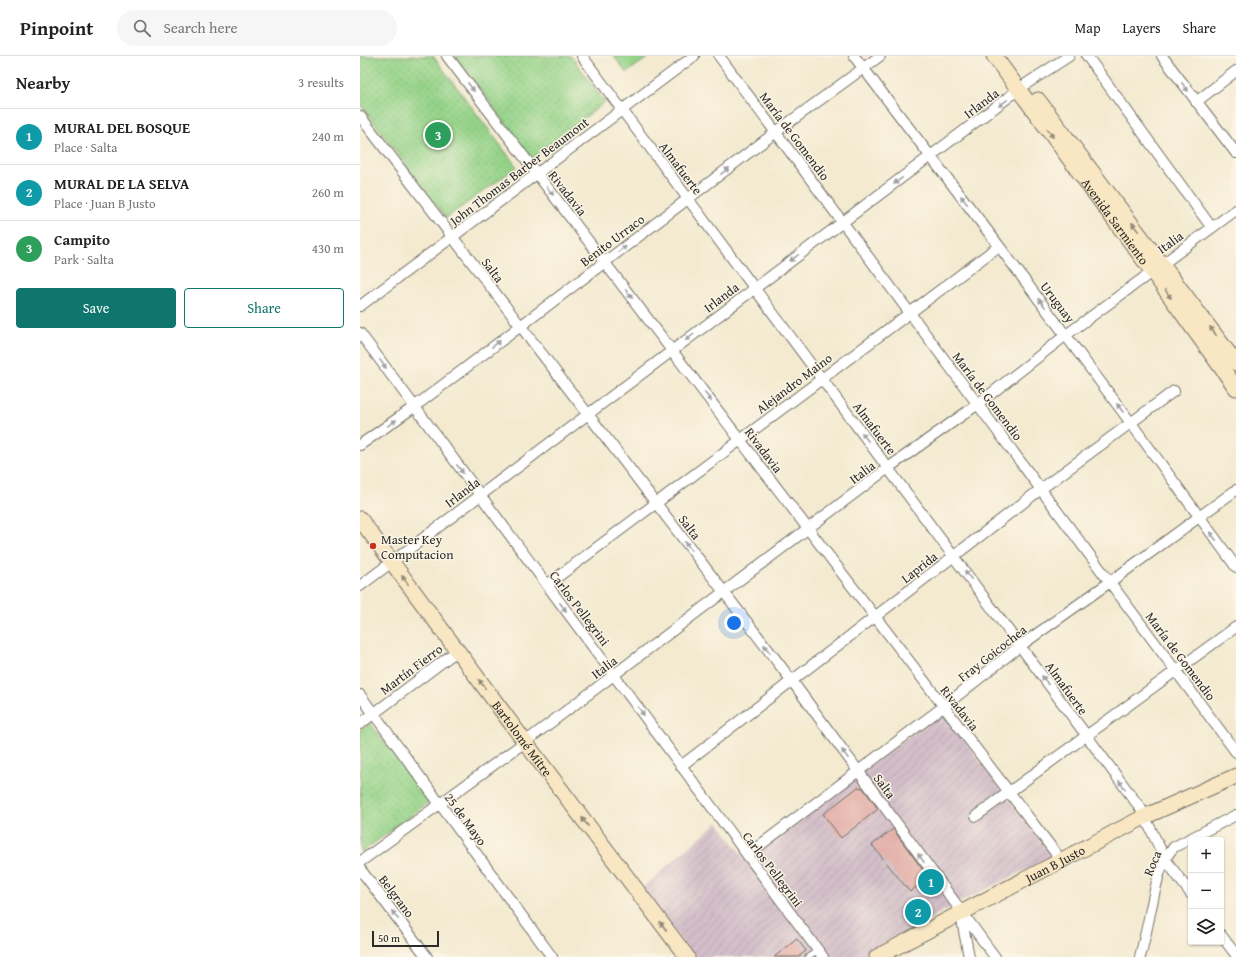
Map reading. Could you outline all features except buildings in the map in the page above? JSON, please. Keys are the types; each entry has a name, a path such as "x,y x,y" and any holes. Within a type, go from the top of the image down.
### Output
{"main road":[{"name":"Avenida Sarmiento","path":"994,56 1023,87 1157,267 1234,357"},
{"name":"Avenida Sarmiento","path":"1006,56 1023,87"},
{"name":"Avenida Sarmiento","path":"1157,267 1218,364 1236,388"},
{"name":"Bartolomé Mitre","path":"360,519 686,957"},
{"name":"Juan B Justo","path":"877,957 1144,817 1236,776"}],"street":[{"name":"Rivadavia","path":"447,56 1060,860"},
{"name":"Almafuerte","path":"582,56 1141,809 1144,817"},
{"name":"John Thomas Barber Beaumont","path":"360,306 453,238 536,173 694,56"},
{"name":"María de Gomendio","path":"718,56 1236,752"},
{"name":"Uruguay","path":"854,56 1066,335 1236,567"},
{"name":"Benito Urraco","path":"360,445 414,407 776,132 880,56"},
{"name":"Irlanda","path":"360,586 754,288 1023,87 1068,56"},
{"path":"1087,56 1212,228"},
{"path":"1162,56 1236,153"},
{"path":"1196,102 1236,71"},
{"name":"Salta","path":"360,116 792,681 995,957"},
{"name":"Italia","path":"360,862 525,742 888,468 978,404 1066,335 1236,210"},
{"name":"Alejandro Maino","path":"547,585 999,246"},
{"name":"Carlos Pellegrini","path":"360,333 615,675 820,954"},
{"path":"1218,364 1234,357"},
{"name":"Laprida","path":"681,766 1041,489 1174,391"},
{"name":"Fray Goicochea","path":"747,855 943,707 1020,646 1236,490"},
{"path":"976,816 1236,627"},
{"name":"Martín Fierro","path":"360,724 458,650"},
{"name":"25 de Mayo","path":"360,696 374,713 552,957"},
{"name":"Roca","path":"1140,957 1159,875 1165,859 1170,851 1174,847 1236,815"},
{"path":"1144,817 1165,859 1188,890"},
{"name":"Belgrano","path":"360,869 423,955"},
{"path":"961,912 969,957"},
{"path":"1224,939 1236,955"}],"lane":[{"path":"808,957 820,954"}],"shaded area":[{"path":"942,711 1052,857 964,900 859,957 693,957 642,888 718,822 746,860"}],"green space":[{"path":"360,56 433,56 517,167 446,218 360,104"},
{"path":"455,56 571,56 605,102 532,158"},
{"path":"614,56 650,56 626,73"},
{"path":"370,723 429,802 361,853 360,730"}],"place":[{"name":"Campito","path":"438,135"},
{"name":"Master Key Computacion","path":"373,546"},
{"name":"MURAL DEL BOSQUE","path":"931,882"},
{"name":"MURAL DE LA SELVA","path":"918,912"}]}
